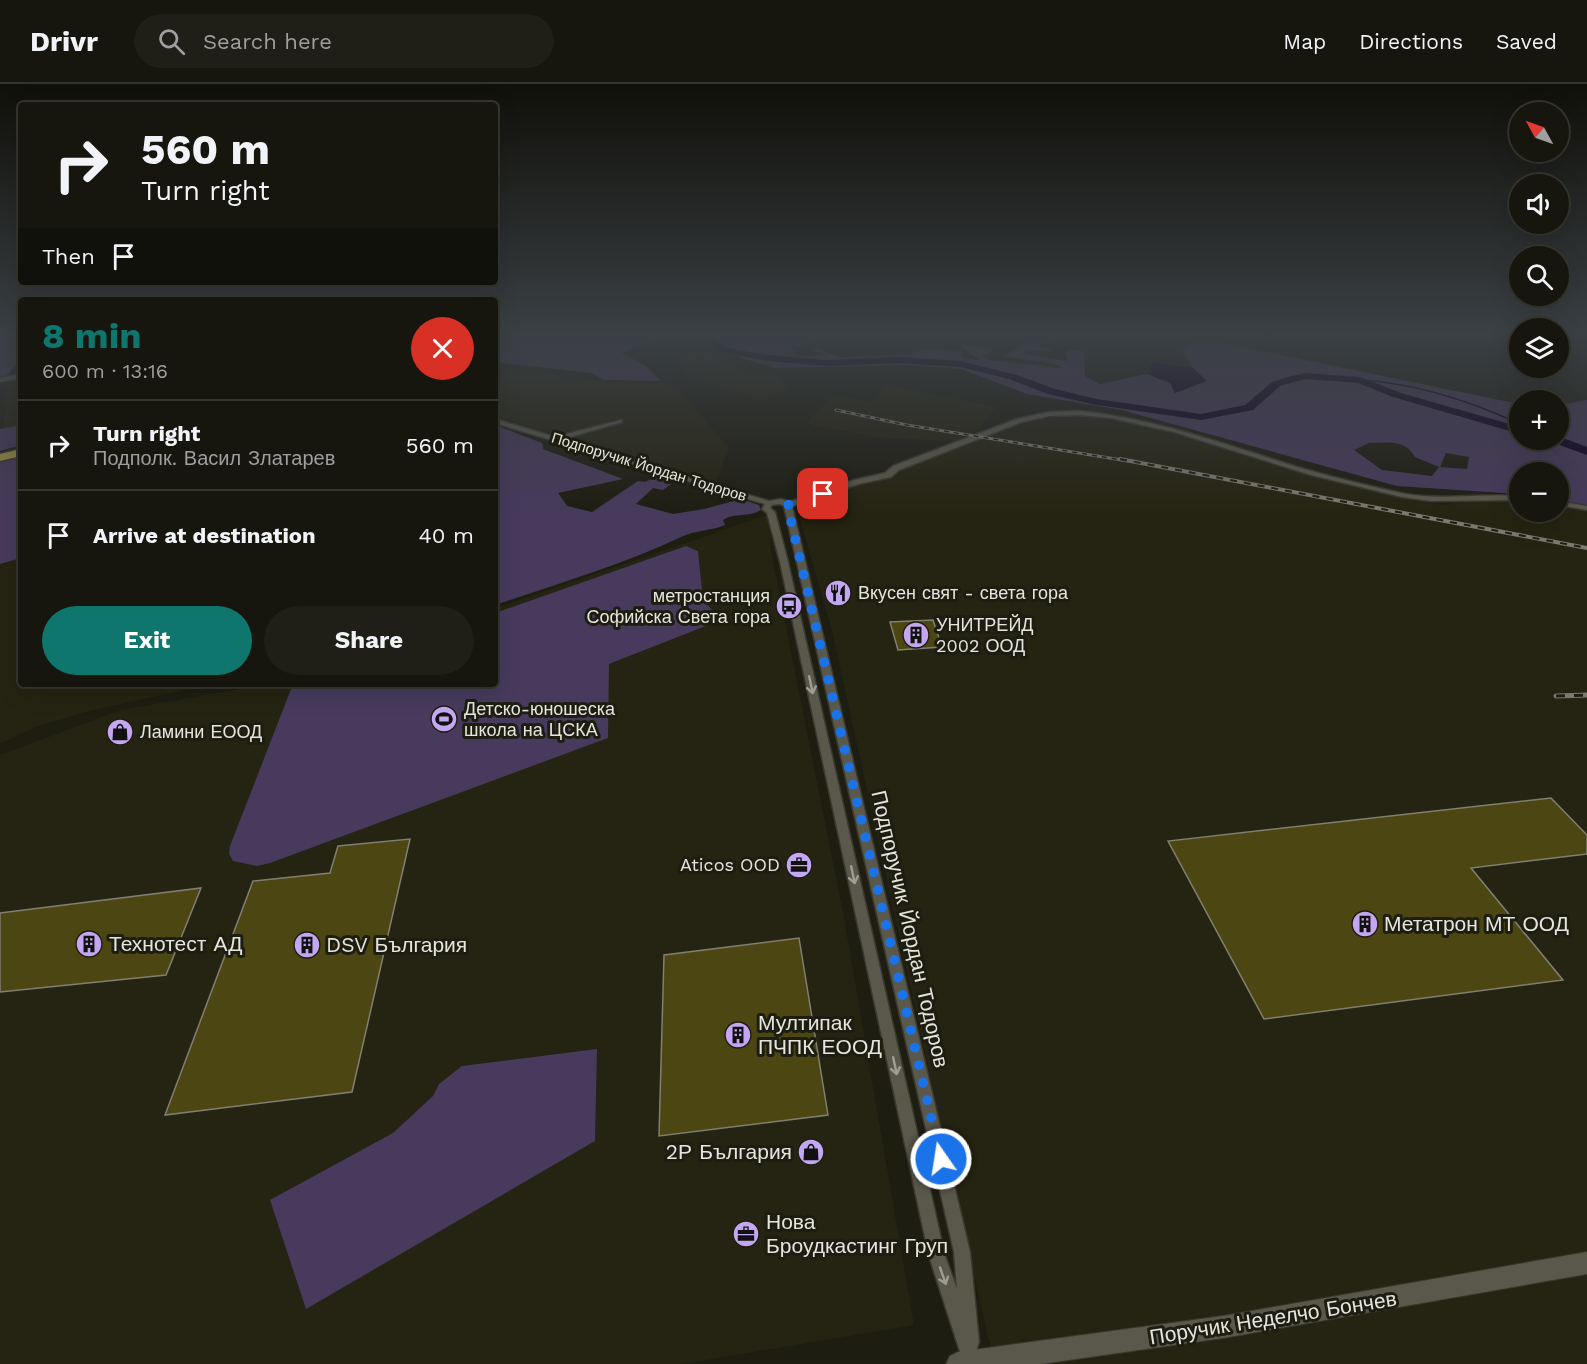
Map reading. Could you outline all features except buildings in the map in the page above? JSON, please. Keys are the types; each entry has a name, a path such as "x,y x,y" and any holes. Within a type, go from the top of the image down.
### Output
{"main road":[{"path":"0,454 18,451"},
{"path":"0,458 18,451"}],"street":[{"path":"770,507 781,513 788,507 857,482 888,475 896,468 1007,422 1049,414 1083,413 1117,417 1194,436 1304,471 1404,495 1430,500 1509,498"},
{"path":"555,439 620,421"},
{"name":"Подпоручик Йордан Тодоров","path":"498,422 770,507"},
{"path":"1569,505 1587,508"},
{"path":"770,507 937,1256 968,1363"},
{"name":"Подпоручик Йордан Тодоров","path":"788,507 962,1252 968,1363"},
{"name":"Поручик Неделчо Бончев","path":"968,1363 1223,1327 1587,1263"}],"shaded area":[{"path":"5,396 18,396 18,426 4,429"},
{"path":"498,396 684,396 729,448 716,483 498,417"},
{"path":"746,396 773,396 761,401"},
{"path":"833,396 871,402 877,396 941,396 996,407 979,430 955,441 882,438 812,425 807,422"},
{"path":"1037,396 1479,396 1509,402 1509,450 1569,450 1569,403 1587,400 1587,506 1569,503 1569,462 1509,462 1509,493 1397,486 1122,410","holes":["1369,443 1395,443 1406,447 1415,457 1439,467 1432,476 1382,470 1354,450","1446,453 1469,457 1467,469 1440,467"]},
{"path":"1082,416 1116,419 1193,438 1303,472 1428,503 1447,505 1459,501 1509,500 1509,522 1569,522 1569,508 1587,511 1587,1364 998,1364 988,1338 832,631 796,505 859,484 892,478 904,469 1031,420"},
{"path":"18,426 18,446 0,451 0,429"},
{"path":"498,426 542,443 543,449 623,479 558,493 567,506 592,512 638,481 645,482 656,477 671,481 668,483 671,484 663,490 653,488 636,504 673,514 741,499 759,505 761,510 728,518 723,520 725,525 686,535 613,565 498,604"},
{"path":"18,456 18,559 0,564 0,462"},
{"path":"770,514 771,551 843,912 914,1325 683,1364 0,1364 0,755 121,710 250,687 498,687 498,607"},
{"name":"Детско-юношеска школа на ЦСКА","path":"686,546 698,551 703,600 721,620 609,664 608,738 270,863 257,866 233,861 229,854 230,846 292,687 498,687 498,612"},
{"path":"18,559 18,687 197,687 82,713 35,727 0,744 0,564"},
{"path":"597,1049 595,1141 306,1309 270,1200 393,1133 433,1096 439,1084 462,1066"}],"waterway":[{"path":"1069,396 1201,417 1249,408 1263,396"},
{"path":"1400,396 1509,428"},
{"path":"1444,396 1509,419"},
{"path":"1569,444 1587,451"}],"railway":[{"path":"836,410 907,425 1128,461"},
{"path":"1120,459 1587,548"},
{"path":"1556,696 1587,695"}],"place":[{"name":"Вкусен свят - света гора","path":"838,593"},
{"name":"метростанция Софийска Света гора","path":"789,606"},
{"name":"УНИТРЕЙД 2002 ООД","path":"916,635"},
{"name":"Детско-юношеска школа на ЦСКА","path":"444,719"},
{"name":"Ламини ЕООД","path":"120,732"},
{"name":"Aticos OOD","path":"799,865"},
{"name":"Метатрон МТ ООД","path":"1365,924"},
{"name":"Технотест АД","path":"89,944"},
{"name":"DSV България","path":"307,945"},
{"name":"Мултипак ПЧПК ЕООД","path":"738,1035"},
{"name":"2Р България","path":"811,1152"},
{"name":"Нова Броудкастинг Груп","path":"746,1234"}],"route":[{"path":"823,494 788,505 788,508 941,1159"}]}
